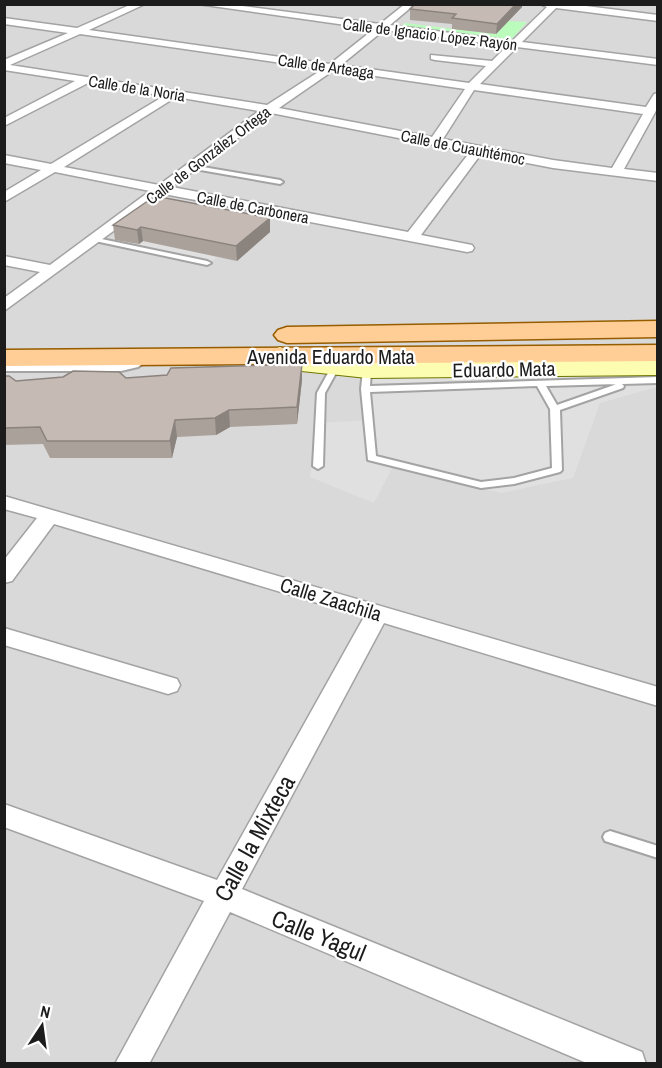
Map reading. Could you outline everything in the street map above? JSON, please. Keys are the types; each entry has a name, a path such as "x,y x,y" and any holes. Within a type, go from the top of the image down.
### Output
{"main road":[{"name":"Avenida Eduardo Mata","path":"4,340 657,329"},
{"path":"337,362 338,343 345,339 427,337 452,332"},
{"name":"Avenida Eduardo Mata","path":"4,358 50,368 147,357 280,355 337,362 657,353"}],"street":[{"path":"4,65 141,4"},
{"name":"Calle de Ignacio López Rayón","path":"202,4 381,29 657,62"},
{"name":"Calle de González Ortega","path":"4,306 269,109 332,67 411,4"},
{"path":"625,14 633,4"},
{"path":"435,142 471,87 551,5 657,18"},
{"name":"Calle de Arteaga","path":"4,21 648,111"},
{"path":"435,57 492,64"},
{"name":"Calle de la Noria","path":"4,65 269,109"},
{"path":"4,123 86,80"},
{"path":"4,198 174,94"},
{"path":"616,172 657,96"},
{"name":"Calle de Cuauhtémoc","path":"269,109 478,150 657,177"},
{"path":"411,238 478,150"},
{"name":"Calle de Carbonera","path":"4,159 467,248"},
{"path":"4,260 53,270"},
{"name":"Eduardo Mata","path":"337,362 366,380 657,367"},
{"name":"Calle Zaachila","path":"4,502 657,697"},
{"path":"4,576 50,515"},
{"name":"Calle la Mixteca","path":"131,1064 378,613"},
{"path":"4,636 168,685"},
{"name":"Calle Yagul","path":"4,815 223,895 630,1064"}],"lane":[{"path":"191,167 280,182"},
{"path":"95,239 207,263"},
{"path":"318,466 321,393 337,362"},
{"path":"4,368 50,368"},
{"path":"540,384 555,408 557,470 514,481 481,484 372,458 366,380 540,384 657,380"},
{"path":"555,408 631,382"},
{"path":"610,837 657,852"}],"shaded area":[{"path":"5,5 657,5 657,1063 5,1063"},
{"path":"143,241 217,257 206,267 131,251"},
{"path":"657,369 657,387 600,403 573,478 501,493 393,466 374,503 310,477 316,423 372,420 369,377"}],"green space":[{"path":"508,21 527,22 509,42 399,28 405,23 496,34"}],"building":[{"path":"415,4 516,4 497,24 452,18 456,14 410,9"},
{"path":"155,196 270,218 236,246 141,227 137,230 113,225"},
{"path":"302,364 297,407 229,410 215,418 175,420 170,441 47,441 40,427 4,428 4,376 9,376 16,381 63,377 73,371 119,372 126,378 167,375 171,368"}]}
